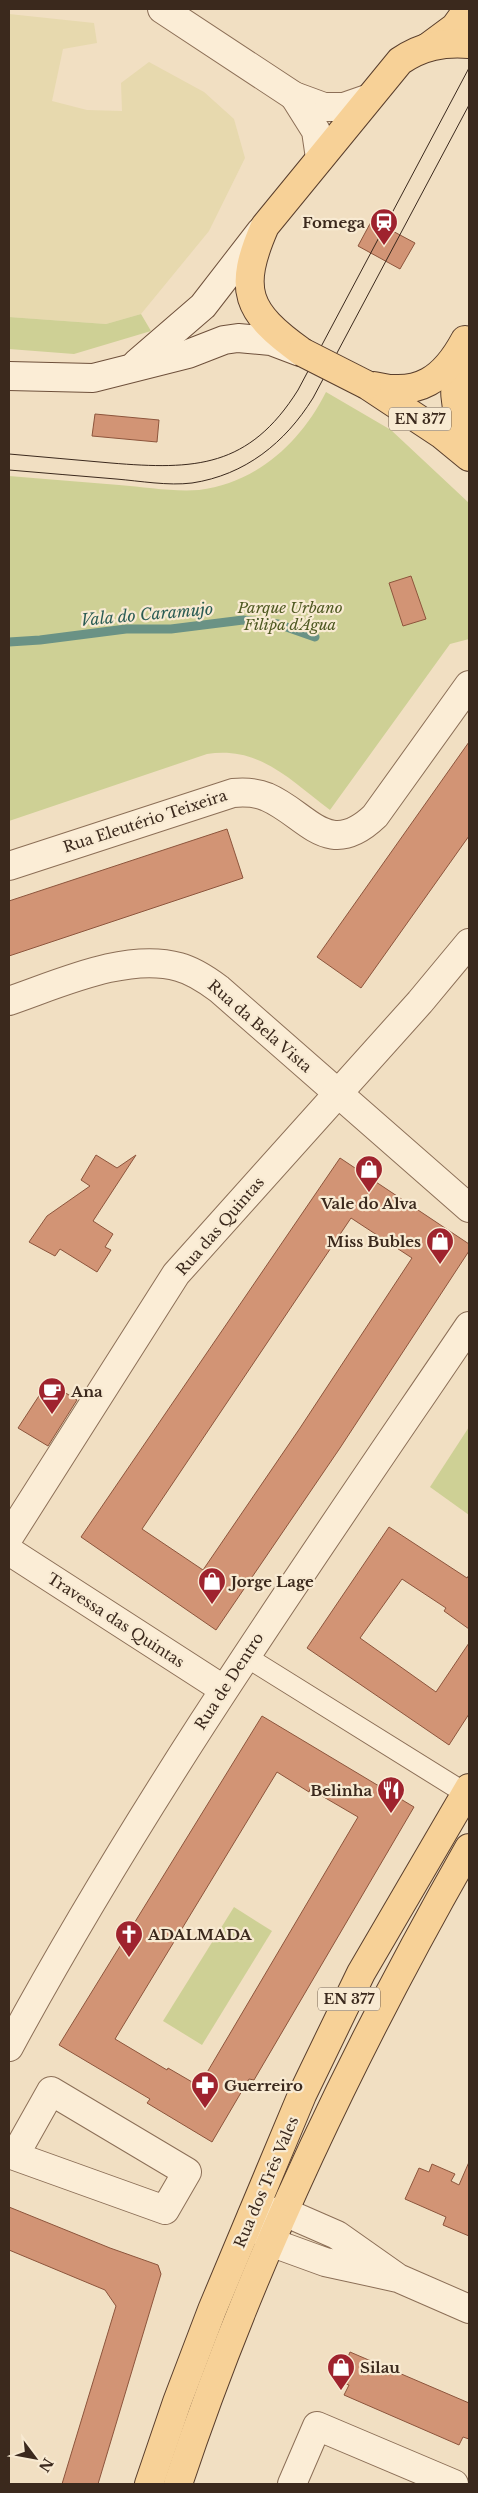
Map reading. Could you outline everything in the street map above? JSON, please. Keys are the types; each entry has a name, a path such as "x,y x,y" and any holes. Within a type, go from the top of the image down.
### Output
{"main road":[{"path":"428,47 455,27 468,9"},
{"path":"467,334 456,358 443,373 430,382 412,388 391,390 367,385 302,352 277,334 265,322 254,304 249,287 249,272 253,254 266,226 367,99 400,61 412,53 428,47 450,43 469,44"},
{"name":"EN 377","path":"467,334 458,364 454,393 459,421 469,440"},
{"name":"EN 377","path":"367,385 441,434 469,457"},
{"name":"Rua dos Três Vales","path":"148,2484 201,2337 302,2095 361,1973 467,1790"},
{"name":"Rua dos Três Vales","path":"178,2484 201,2417 282,2212 388,1994 469,1848"}],"street":[{"path":"162,9 294,96 324,107 344,107 367,99"},
{"path":"294,96 316,131 320,158"},
{"path":"133,367 203,306 266,226"},
{"path":"9,376 93,378 188,354 224,340 238,338 271,341 302,352"},
{"name":"Rua Eleutério Teixeira","path":"9,866 233,793 247,792 269,798 312,828 330,834 346,833 363,828 375,816 469,685"},
{"name":"Rua das Quintas","path":"9,1537 176,1274 338,1094 469,944"},
{"name":"Rua da Bela Vista","path":"9,1001 97,972 132,964 149,962 180,967 204,978 219,989 469,1208"},
{"name":"Rua de Dentro","path":"9,2047 105,1877 223,1689 469,1326"},
{"name":"Travessa das Quintas","path":"9,1551 223,1689"},
{"path":"245,1656 467,1790"},
{"path":"51,2091 187,2172 165,2210 12,2155 51,2091"},
{"path":"398,2278 337,2235 282,2212 252,2215 270,2242 325,2262 398,2278 469,2309"},
{"path":"292,2484 317,2426 454,2484"}],"shaded area":[{"path":"9,14 94,23 97,43 63,49 52,101 87,110 122,111 121,83 149,62 204,92 234,119 245,158 209,231 141,314 106,324 9,317"}],"green space":[{"path":"141,314 151,331 74,354 9,349 9,317 106,324"},
{"name":"Parque Urbano Filipa d'Água","path":"326,392 391,430 469,503 469,639 450,644 330,810 287,777 259,760 243,755 226,753 207,754 9,821 9,476 179,490 199,490 220,486 240,479 275,457 304,427"},
{"path":"469,1427 469,1515 430,1487"},
{"path":"234,1907 272,1931 202,2045 163,2021"}],"building":[{"path":"372,220 415,243 400,269 358,246"},
{"path":"95,414 159,420 157,442 92,436"},
{"path":"411,576 426,619 403,626 389,583"},
{"path":"469,742 469,836 361,988 317,957"},
{"path":"227,829 243,878 9,956 9,901"},
{"path":"96,1155 117,1168 136,1155 93,1221 113,1234 105,1247 111,1250 97,1272 60,1249 55,1256 29,1242 47,1216 90,1186 81,1180"},
{"path":"340,1158 469,1244 469,1251 340,1448 216,1630 81,1537","holes":["351,1218 412,1258 300,1428 203,1570 142,1529"]},
{"path":"48,1382 77,1400 48,1446 18,1428"},
{"path":"389,1527 467,1578 469,1575 469,1629 444,1611 446,1608 402,1579 360,1638 436,1692 469,1643 469,1714 449,1745 307,1648"},
{"path":"262,1716 414,1807 254,2080 249,2079 212,2142 147,2103 150,2099 59,2045","holes":["277,1772 309,1792 310,1789 358,1817 199,2086 168,2068 167,2070 115,2039"]},
{"path":"469,2162 469,2236 443,2225 446,2217 405,2199 419,2168 429,2172 432,2164 455,2174 451,2181 459,2185"},
{"path":"9,2207 110,2248 158,2265 161,2274 98,2484 62,2484 116,2306 105,2290 9,2250"},
{"path":"350,2352 469,2403 469,2439 463,2437 459,2445 344,2395 349,2385 338,2381"}],"waterway":[{"name":"Vala do Caramujo","path":"9,642 126,629 171,629 243,620 278,624 315,637"}],"tram line":[{"path":"9,454 169,466 194,464 218,458 239,449 260,435 279,416 298,390 469,68"},
{"path":"9,470 183,484 211,479 229,473 262,454 276,443 290,429 313,398 469,105"}],"place":[{"name":"Fomega","path":"384,246"},
{"name":"Vale do Alva","path":"369,1193"},
{"name":"Miss Bubles","path":"440,1265"},
{"name":"Ana","path":"52,1415"},
{"name":"Jorge Lage","path":"212,1605"},
{"name":"Belinha","path":"391,1814"},
{"name":"ADALMADA","path":"129,1958"},
{"name":"Guerreiro","path":"205,2109"},
{"name":"Silau","path":"341,2391"}]}
